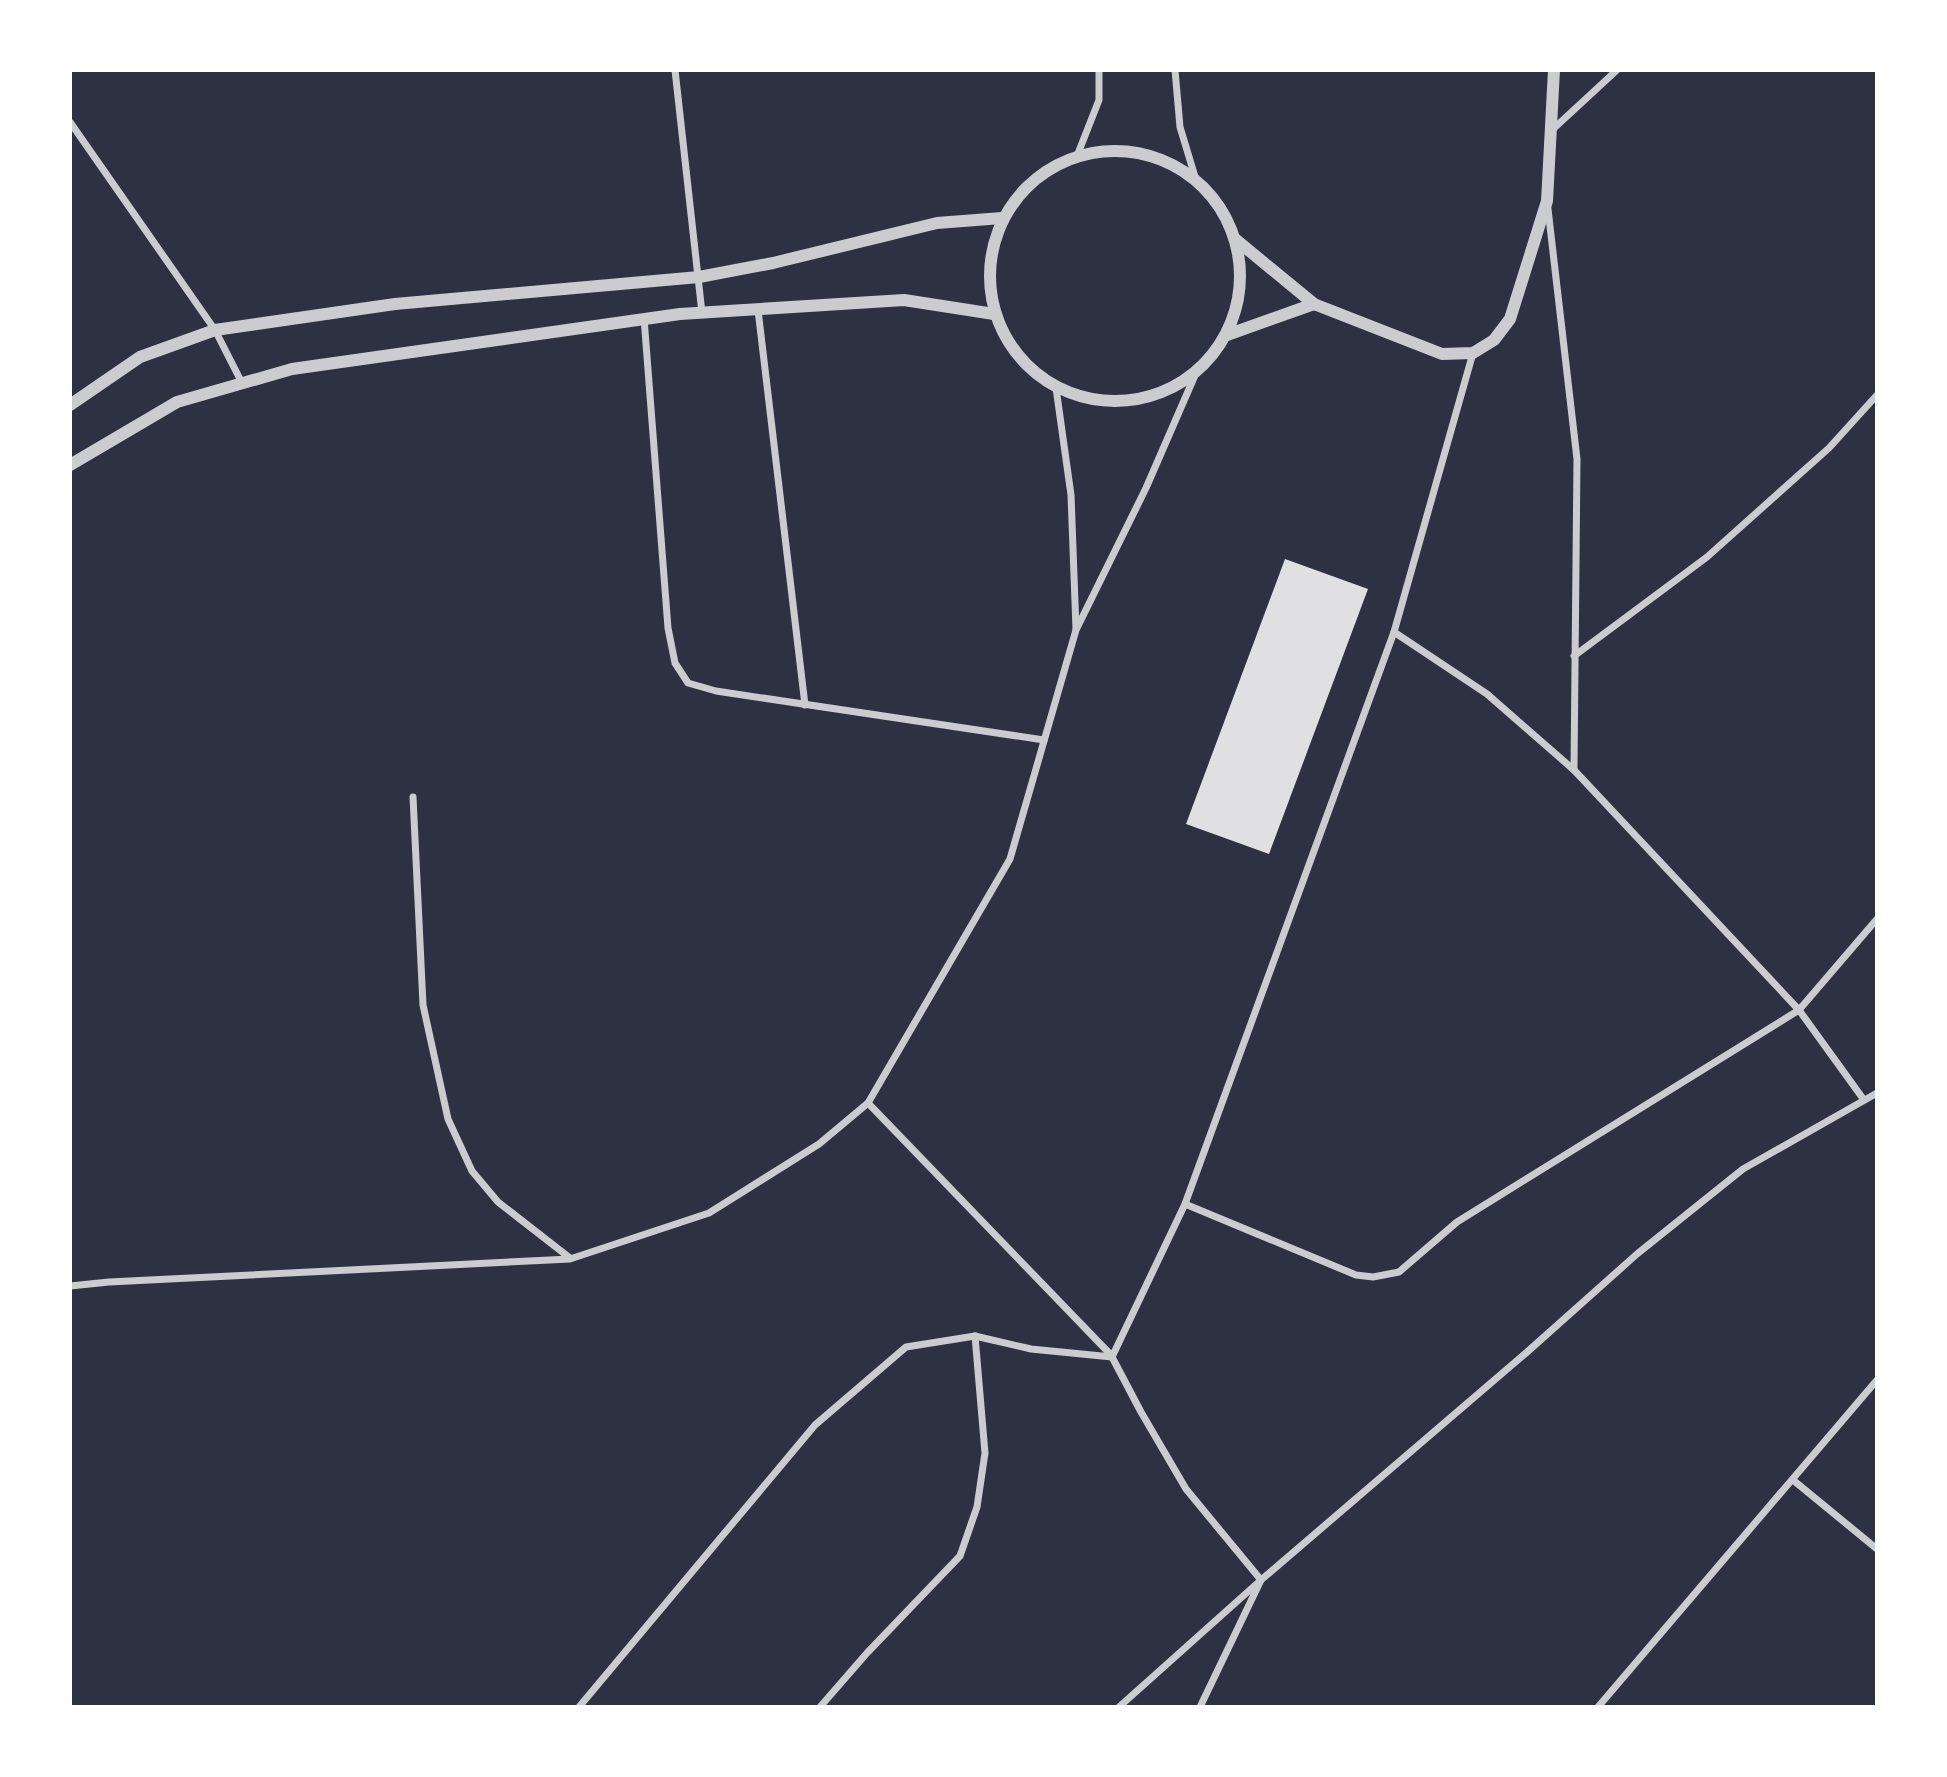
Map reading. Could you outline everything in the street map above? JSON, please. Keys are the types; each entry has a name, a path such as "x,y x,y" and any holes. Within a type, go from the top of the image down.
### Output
{"street":[{"path":"676,70 702,314"},
{"path":"1077,156 1099,100 1099,70"},
{"path":"1175,70 1180,127 1196,180"},
{"path":"1554,70 1547,201 1577,459 1574,770"},
{"path":"1551,132 1618,70"},
{"path":"70,122 215,330 242,383"},
{"path":"70,1286 570,1259 709,1213 819,1144 868,1103 1010,859 1076,630 1146,488 1196,373 1227,335 1240,288 1235,239 1220,206 1196,180 1160,159 1118,150 1077,156 1034,180 1002,218 989,265 994,314 1017,357 1056,388 1103,402 1153,397 1196,373"},
{"path":"1235,239 1314,304 1442,354 1473,353 1494,340 1510,319 1547,201"},
{"path":"70,405 140,357 215,330 395,304 699,277 773,263 937,223 1002,218"},
{"path":"70,465 177,402 292,369 644,318 904,300 994,314"},
{"path":"1227,335 1314,304"},
{"path":"758,310 805,705"},
{"path":"644,318 668,628 675,663 688,683 716,691 1044,740"},
{"path":"1112,1357 1185,1204 1394,632 1473,353"},
{"path":"1056,388 1071,495 1076,630"},
{"path":"1574,656 1707,557 1829,449 1877,395"},
{"path":"1394,632 1487,694 1574,770 1799,1010 1864,1100"},
{"path":"413,797 423,1005 448,1119 472,1171 498,1202 570,1259"},
{"path":"1185,1204 1356,1275 1373,1277 1399,1272 1457,1222 1799,1010 1877,919"},
{"path":"1119,1707 1261,1580 1527,1353 1637,1254 1743,1168 1877,1093"},
{"path":"868,1103 1112,1357 1186,1489 1261,1580"},
{"path":"579,1707 815,1425 906,1347 975,1336 1031,1349 1112,1357"},
{"path":"820,1707 867,1653 960,1556 977,1507 985,1453 975,1336"},
{"path":"1598,1707 1877,1380"},
{"path":"1793,1480 1877,1549"},
{"path":"1200,1707 1261,1580"}],"building":[{"path":"1285,559 1368,589 1269,854 1186,824"}]}
